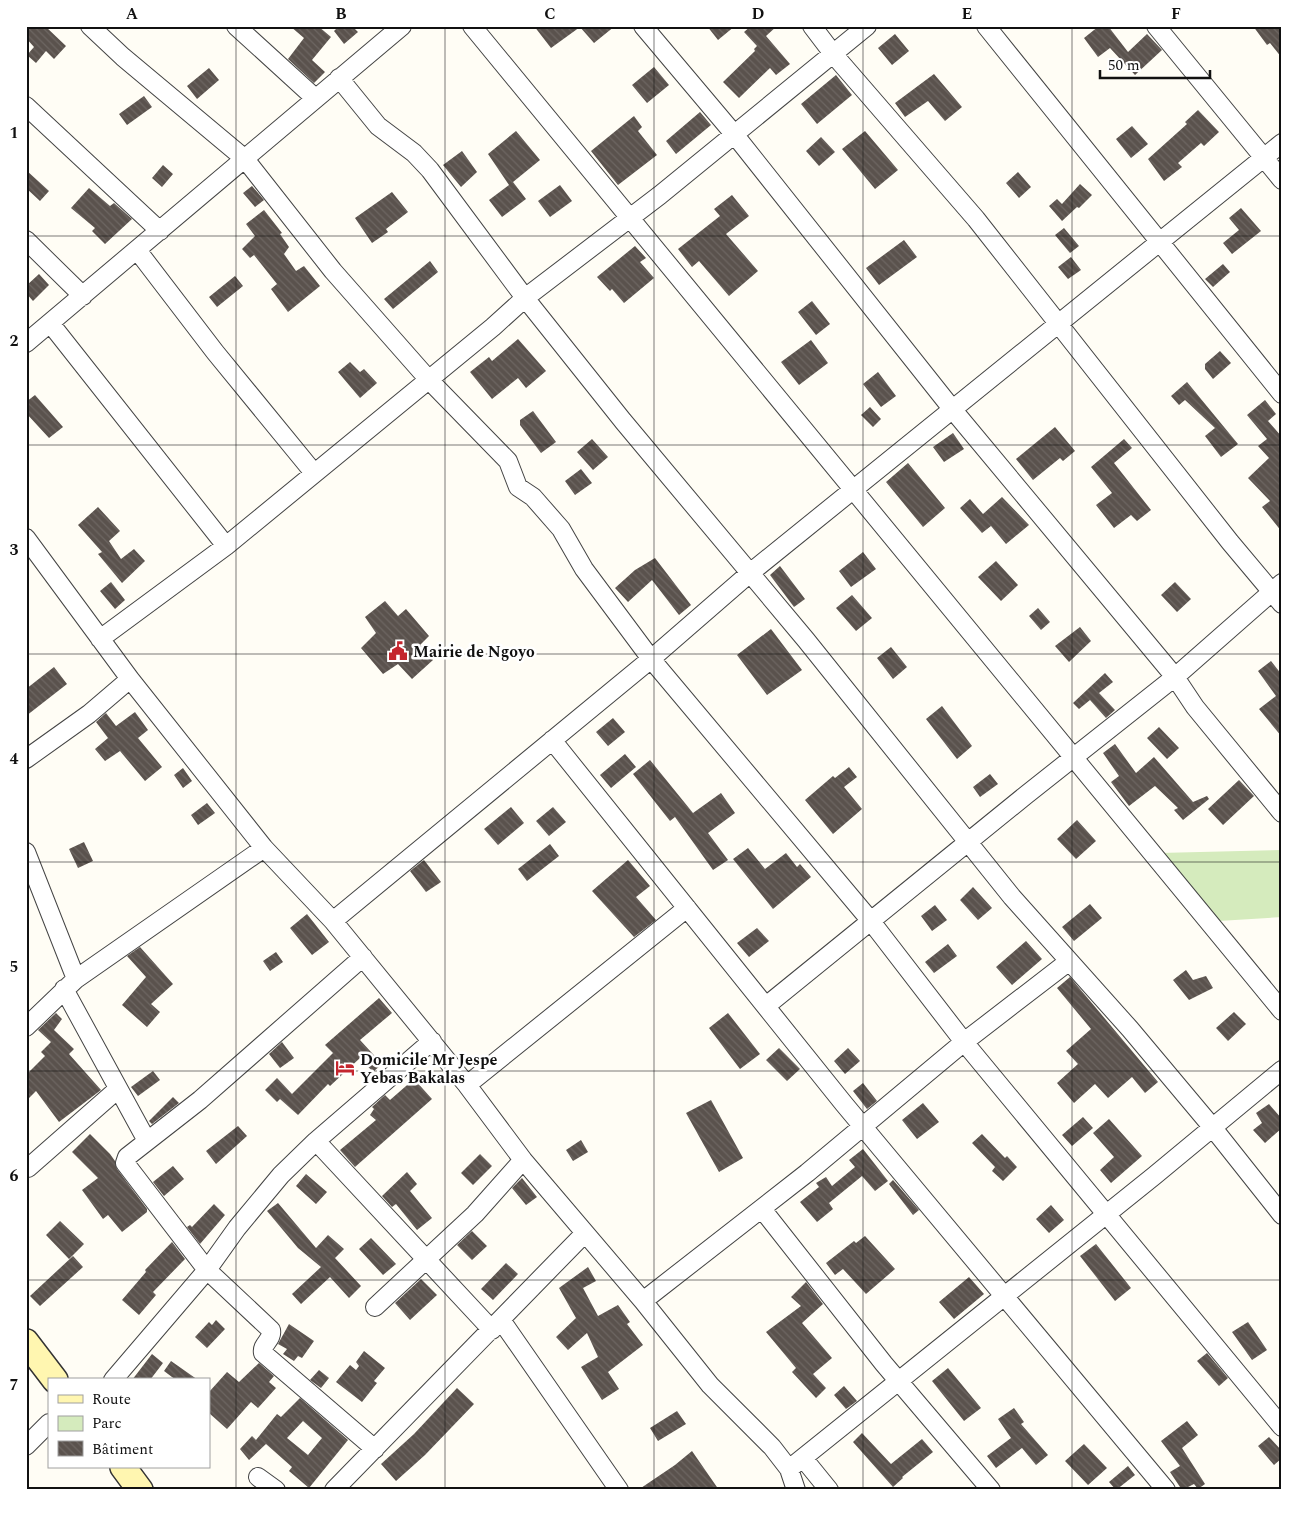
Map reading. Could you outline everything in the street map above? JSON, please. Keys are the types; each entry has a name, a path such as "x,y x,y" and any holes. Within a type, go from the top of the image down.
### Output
{"street":[{"path":"90,26 123,58 245,158 333,271 429,380 508,461 518,487 534,498 561,529 584,570 651,659 870,920 964,1042 1282,1427"},
{"path":"236,26 315,98"},
{"path":"472,26 855,488 1075,756 1152,855 1282,1011"},
{"path":"643,26 734,134 953,410 1175,677 1195,707 1282,813"},
{"path":"766,1006 870,920 1278,593 1058,325 976,219 834,55 812,26"},
{"path":"100,639 226,546 429,380 525,298 631,219 834,55 867,26"},
{"path":"986,26 1282,394"},
{"path":"1156,26 1282,180"},
{"path":"26,343 399,27"},
{"path":"339,78 378,126 414,154 430,170 525,298 623,421 750,573 968,842 1068,962 1130,1029 1213,1128 1282,1215"},
{"path":"26,106 160,231"},
{"path":"333,920 651,659 750,573 1282,143"},
{"path":"26,240 83,296"},
{"path":"137,250 215,352 314,473"},
{"path":"50,323 226,546"},
{"path":"26,538 130,679 264,848 333,920 467,1085 522,1160 643,1301 710,1385 772,1447 789,1469 796,1490"},
{"path":"26,759 89,714 130,679"},
{"path":"552,740 863,1127 1166,1490"},
{"path":"26,1027 70,984 264,848"},
{"path":"26,852 70,984 118,1089 147,1141"},
{"path":"467,1085 687,908"},
{"path":"363,957 200,1100 127,1157 125,1163 207,1270 271,1330 271,1337 263,1348 263,1353 375,1449"},
{"path":"643,1301 762,1209 964,1042 1068,962"},
{"path":"115,1378 207,1270 237,1228 275,1183 316,1141 432,1041"},
{"path":"789,1469 1213,1128 1282,1070"},
{"path":"28,1168 118,1089"},
{"path":"316,1141 426,1260 497,1325 619,1490"},
{"path":"375,1306 475,1214 522,1160"},
{"path":"762,1209 898,1381 991,1490"},
{"path":"334,1490 585,1233"},
{"path":"26,1342 53,1378"},
{"path":"26,1446 48,1424"},
{"path":"803,1458 829,1490"},
{"path":"124,1468 140,1490"},
{"path":"258,1477 276,1490"}],"green space":[{"path":"1282,850 1282,917 1202,922 1159,853"}],"building":[{"path":"26,26 45,26 66,46 54,59 46,51 36,63 27,55 34,47 26,38"},
{"path":"290,26 318,26 331,37 312,60 325,72 314,83 288,59 304,38"},
{"path":"339,26 352,26 358,32 344,44 334,31"},
{"path":"534,26 615,26 594,43 580,27 551,48"},
{"path":"707,26 735,26 718,40"},
{"path":"751,26 777,26 766,36 790,64 776,75 770,68 739,98 723,82 755,51 754,49 757,46 744,32"},
{"path":"1099,26 1108,26 1128,52 1147,34 1162,50 1135,75 1110,48 1098,57 1084,38"},
{"path":"1253,26 1282,26 1282,58 1270,43 1267,45"},
{"path":"895,34 909,51 892,65 878,48"},
{"path":"654,67 669,85 647,103 632,85"},
{"path":"209,68 219,80 197,99 187,86"},
{"path":"934,74 962,107 945,121 928,101 905,117 895,103"},
{"path":"836,75 852,95 817,124 801,104"},
{"path":"144,96 152,107 127,125 119,114"},
{"path":"1198,110 1219,132 1204,146 1201,143 1178,163 1182,167 1164,181 1148,159 1187,124 1185,122"},
{"path":"700,112 711,125 676,154 666,141"},
{"path":"634,116 642,127 638,131 657,155 618,185 591,151"},
{"path":"1132,126 1148,144 1131,158 1116,139"},
{"path":"516,131 540,160 513,182 526,199 502,217 489,200 509,185 488,154"},
{"path":"865,131 898,170 875,189 842,149"},
{"path":"821,137 835,152 819,166 806,151"},
{"path":"462,151 477,172 461,187 443,165"},
{"path":"163,165 173,174 162,187 152,178"},
{"path":"26,170 49,191 40,201 26,188"},
{"path":"1018,172 1031,187 1019,198 1006,183"},
{"path":"1080,184 1092,195 1062,221 1049,206 1057,199 1062,204"},
{"path":"560,185 572,201 550,217 538,201"},
{"path":"252,186 264,200 255,207 243,193"},
{"path":"89,188 110,206 114,203 132,219 105,244 92,231 95,228 71,208"},
{"path":"392,192 408,212 386,229 388,232 372,243 355,218"},
{"path":"732,195 749,216 726,234 758,271 729,296 699,261 692,267 678,249 720,216 714,209"},
{"path":"1241,208 1261,231 1232,254 1223,243 1239,230 1229,218"},
{"path":"264,210 282,233 280,234 289,247 284,254 296,271 304,266 320,286 288,312 271,289 277,284 254,255 250,258 242,249 255,236 246,224"},
{"path":"1064,228 1079,246 1070,253 1055,235"},
{"path":"904,240 917,257 879,285 866,268"},
{"path":"635,246 646,258 640,262 654,278 624,303 612,289 610,291 597,277"},
{"path":"1071,257 1081,270 1068,279 1058,267"},
{"path":"430,261 438,272 393,309 384,299"},
{"path":"1223,264 1230,272 1213,287 1205,279"},
{"path":"39,274 49,285 33,301 26,293 26,286"},
{"path":"235,276 243,286 217,307 209,297"},
{"path":"812,301 830,324 816,335 798,312"},
{"path":"518,339 546,371 526,388 518,378 492,399 470,372 489,357 492,361"},
{"path":"811,340 828,363 799,385 781,362"},
{"path":"1220,351 1231,363 1213,379 1205,369 1205,364"},
{"path":"350,362 360,372 364,369 377,383 360,398 338,372"},
{"path":"878,372 896,396 881,407 863,384"},
{"path":"1187,382 1238,444 1221,457 1205,436 1215,428 1185,400 1179,405 1171,396"},
{"path":"35,395 63,427 49,438 26,413 26,402"},
{"path":"1265,400 1276,414 1268,421 1282,437 1282,532 1262,507 1270,501 1248,478 1269,458 1258,446 1267,439 1247,415"},
{"path":"870,407 881,419 873,427 861,415"},
{"path":"533,411 556,442 541,453 520,425 520,420"},
{"path":"1055,427 1075,451 1063,461 1060,458 1033,480 1016,459"},
{"path":"953,433 964,449 944,462 933,447"},
{"path":"592,439 608,457 593,470 577,452"},
{"path":"1124,439 1132,448 1114,463 1151,510 1137,521 1131,515 1114,528 1096,505 1112,493 1091,467"},
{"path":"908,463 945,508 923,527 886,482"},
{"path":"581,469 592,483 575,495 565,481"},
{"path":"1002,497 1029,525 1006,544 991,526 982,533 960,508 970,499 983,514"},
{"path":"98,507 120,531 109,541 121,559 134,549 145,561 122,583 98,554 102,552 78,525"},
{"path":"863,552 876,569 851,587 839,571"},
{"path":"655,558 691,605 679,615 652,580 628,602 615,588 635,570"},
{"path":"996,561 1018,585 1001,601 978,577"},
{"path":"780,566 805,599 794,607 770,575"},
{"path":"111,582 125,600 115,609 100,591"},
{"path":"1175,582 1191,599 1177,612 1161,595"},
{"path":"852,595 872,618 856,631 836,608"},
{"path":"385,601 398,616 406,609 429,636 420,645 433,660 412,679 398,664 383,674 361,648 376,633 365,617"},
{"path":"1038,608 1050,622 1041,630 1029,616"},
{"path":"1080,627 1091,641 1069,662 1055,646"},
{"path":"771,629 802,670 767,695 737,655"},
{"path":"891,647 907,667 893,679 877,658"},
{"path":"1271,661 1282,675 1282,737 1259,709 1276,696 1258,671"},
{"path":"54,667 67,684 26,716 26,689"},
{"path":"1105,673 1113,682 1099,693 1115,710 1106,718 1090,700 1079,709 1073,703"},
{"path":"942,706 972,746 957,759 926,719"},
{"path":"135,712 148,730 138,738 162,767 145,781 120,751 105,761 95,749 108,738 96,722 106,713 116,726"},
{"path":"613,718 625,732 608,746 596,732"},
{"path":"1159,727 1179,748 1167,759 1147,738"},
{"path":"1115,744 1136,773 1154,757 1193,802 1207,796 1209,799 1183,820 1174,810 1178,808 1155,786 1129,806 1111,782 1119,776 1103,753"},
{"path":"625,754 636,767 611,788 600,775"},
{"path":"650,760 693,813 721,793 735,813 708,833 728,860 713,870 675,817 670,821 633,774"},
{"path":"849,767 857,777 844,787 862,809 833,834 805,800 833,776 835,778"},
{"path":"183,768 192,781 183,788 174,775"},
{"path":"990,774 998,784 980,797 973,787"},
{"path":"1239,780 1254,796 1223,825 1208,809"},
{"path":"207,803 215,813 198,825 191,815"},
{"path":"511,807 524,823 498,845 484,829"},
{"path":"553,807 566,822 549,836 536,821"},
{"path":"1077,820 1096,841 1076,859 1057,839"},
{"path":"84,842 93,861 78,868 69,849"},
{"path":"550,844 559,856 527,881 518,869"},
{"path":"748,848 765,869 786,853 797,867 800,864 811,877 773,909 733,859"},
{"path":"424,860 441,882 426,892 410,871"},
{"path":"628,860 650,886 636,897 656,920 634,937 592,891"},
{"path":"973,887 992,908 978,920 960,900"},
{"path":"1090,904 1102,918 1074,941 1062,927"},
{"path":"935,905 947,920 932,931 921,916"},
{"path":"307,914 329,942 312,955 290,928"},
{"path":"757,928 769,941 749,957 737,943"},
{"path":"1026,941 1042,959 1012,985 996,967"},
{"path":"948,944 957,956 934,973 925,962"},
{"path":"140,947 173,984 151,1004 160,1012 147,1027 122,1005 146,977 127,956"},
{"path":"276,952 283,962 270,971 263,961"},
{"path":"1186,970 1193,980 1206,976 1213,988 1189,1000 1173,980"},
{"path":"1070,977 1158,1082 1145,1093 1132,1077 1108,1098 1095,1084 1074,1103 1057,1083 1078,1064 1066,1051 1091,1029 1057,988"},
{"path":"379,998 392,1013 360,1040 382,1064 373,1072 360,1058 330,1086 328,1084 298,1115 280,1099 277,1102 265,1090 277,1078 292,1094 333,1053 325,1045"},
{"path":"1234,1012 1246,1024 1228,1041 1216,1028"},
{"path":"56,1013 62,1019 54,1030 74,1049 69,1054 101,1090 59,1122 36,1091 26,1101 26,1075 45,1056 41,1052 51,1042 38,1030"},
{"path":"728,1013 760,1054 740,1069 709,1028"},
{"path":"282,1042 294,1058 280,1068 269,1054"},
{"path":"779,1048 800,1069 787,1081 766,1060"},
{"path":"848,1048 860,1061 845,1074 834,1061"},
{"path":"153,1071 160,1080 138,1096 131,1087"},
{"path":"414,1079 432,1099 355,1167 340,1150 376,1120 370,1115 374,1109 372,1107 385,1095 390,1100"},
{"path":"863,1083 877,1101 867,1109 853,1091"},
{"path":"173,1097 179,1103 152,1124 149,1121"},
{"path":"711,1100 743,1158 719,1172 686,1113"},
{"path":"923,1103 939,1122 917,1139 902,1120"},
{"path":"1269,1104 1282,1119 1282,1128 1265,1143 1253,1130 1262,1123 1256,1113"},
{"path":"1083,1117 1093,1128 1072,1146 1062,1135"},
{"path":"1109,1119 1142,1156 1111,1183 1100,1170 1114,1157 1093,1133"},
{"path":"238,1126 247,1136 216,1164 206,1151"},
{"path":"90,1134 110,1154 115,1161 117,1169 147,1209 147,1212 122,1232 108,1215 103,1219 82,1190 98,1178 72,1152"},
{"path":"982,1134 1005,1158 1007,1156 1017,1167 1003,1181 992,1171 995,1167 972,1143"},
{"path":"581,1140 588,1152 573,1161 566,1150"},
{"path":"863,1149 888,1181 875,1191 862,1176 829,1203 833,1209 817,1222 800,1202 819,1187 816,1183 826,1177 832,1186 855,1167 849,1160"},
{"path":"480,1154 492,1166 473,1185 461,1173"},
{"path":"173,1166 184,1179 164,1196 153,1182"},
{"path":"407,1172 417,1184 410,1191 432,1218 417,1230 396,1204 392,1207 382,1196"},
{"path":"306,1174 327,1192 316,1204 296,1186"},
{"path":"522,1178 537,1197 526,1205 512,1188"},
{"path":"893,1180 919,1210 913,1215 889,1184"},
{"path":"278,1203 316,1248 328,1235 344,1249 335,1258 361,1286 349,1298 330,1277 301,1304 292,1294 321,1267 298,1248 267,1211"},
{"path":"214,1204 225,1215 200,1244 187,1227 190,1225 192,1227"},
{"path":"1051,1205 1064,1220 1049,1233 1036,1219"},
{"path":"60,1221 84,1244 69,1259 46,1235"},
{"path":"472,1231 487,1246 472,1260 457,1245"},
{"path":"865,1236 895,1269 866,1294 843,1269 835,1275 826,1263 854,1241 856,1243"},
{"path":"371,1238 396,1264 383,1275 359,1249"},
{"path":"172,1242 185,1259 153,1292 156,1295 139,1315 122,1300 146,1272 145,1270"},
{"path":"1096,1244 1131,1288 1115,1301 1080,1256"},
{"path":"73,1256 83,1267 40,1306 30,1296"},
{"path":"506,1263 518,1274 493,1300 481,1289"},
{"path":"588,1267 596,1281 583,1288 598,1316 618,1305 630,1322 627,1324 643,1345 608,1372 619,1389 602,1400 581,1367 598,1357 587,1333 568,1350 556,1337 576,1318 559,1288"},
{"path":"969,1277 984,1294 954,1319 939,1302"},
{"path":"421,1279 437,1295 410,1320 395,1303"},
{"path":"806,1282 823,1304 802,1323 832,1358 813,1374 826,1388 816,1398 792,1372 796,1368 766,1332 801,1306 791,1297"},
{"path":"216,1320 225,1329 207,1348 195,1337 209,1322 212,1325"},
{"path":"1248,1322 1267,1350 1252,1360 1232,1332"},
{"path":"289,1324 314,1341 302,1358 298,1356 294,1361 283,1354 287,1349 278,1344"},
{"path":"364,1351 385,1368 374,1381 377,1383 362,1402 336,1382 350,1365 356,1370 359,1366 356,1362"},
{"path":"1207,1353 1228,1378 1219,1386 1197,1361"},
{"path":"152,1354 163,1363 152,1378 134,1378"},
{"path":"171,1361 195,1378 173,1378 164,1371"},
{"path":"259,1363 274,1376 269,1382 276,1388 258,1408 251,1402 227,1429 210,1414 210,1391 227,1372 239,1382"},
{"path":"948,1368 981,1408 964,1421 932,1381"},
{"path":"319,1370 329,1378 321,1388 310,1380"},
{"path":"844,1386 857,1401 846,1409 834,1395"},
{"path":"457,1388 474,1404 425,1455 396,1481 381,1464 414,1434"},
{"path":"300,1398 348,1440 309,1488 289,1471 292,1467 266,1444 249,1460 240,1449 252,1436 256,1440 277,1414 281,1417","holes":["303,1421 322,1438 308,1455 287,1438"]},
{"path":"1014,1408 1024,1422 1021,1424 1048,1455 1036,1465 1022,1448 996,1468 987,1456 1011,1438 998,1419"},
{"path":"677,1411 686,1424 658,1441 650,1428"},
{"path":"1187,1421 1198,1435 1182,1448 1205,1484 1198,1489 1194,1484 1182,1490 1170,1472 1180,1466 1161,1441"},
{"path":"862,1433 891,1464 922,1439 933,1452 902,1477 893,1487 853,1442"},
{"path":"1269,1437 1282,1451 1282,1458 1274,1465 1258,1446"},
{"path":"1084,1444 1107,1468 1088,1485 1065,1461"},
{"path":"692,1451 719,1490 638,1490 675,1465"},
{"path":"1128,1466 1135,1475 1116,1490 1109,1482"}],"place":[{"name":"Mairie de Ngoyo","path":"398,651"},
{"name":"Domicile Mr Jespe Yebas Bakalas","path":"345,1068"}]}
